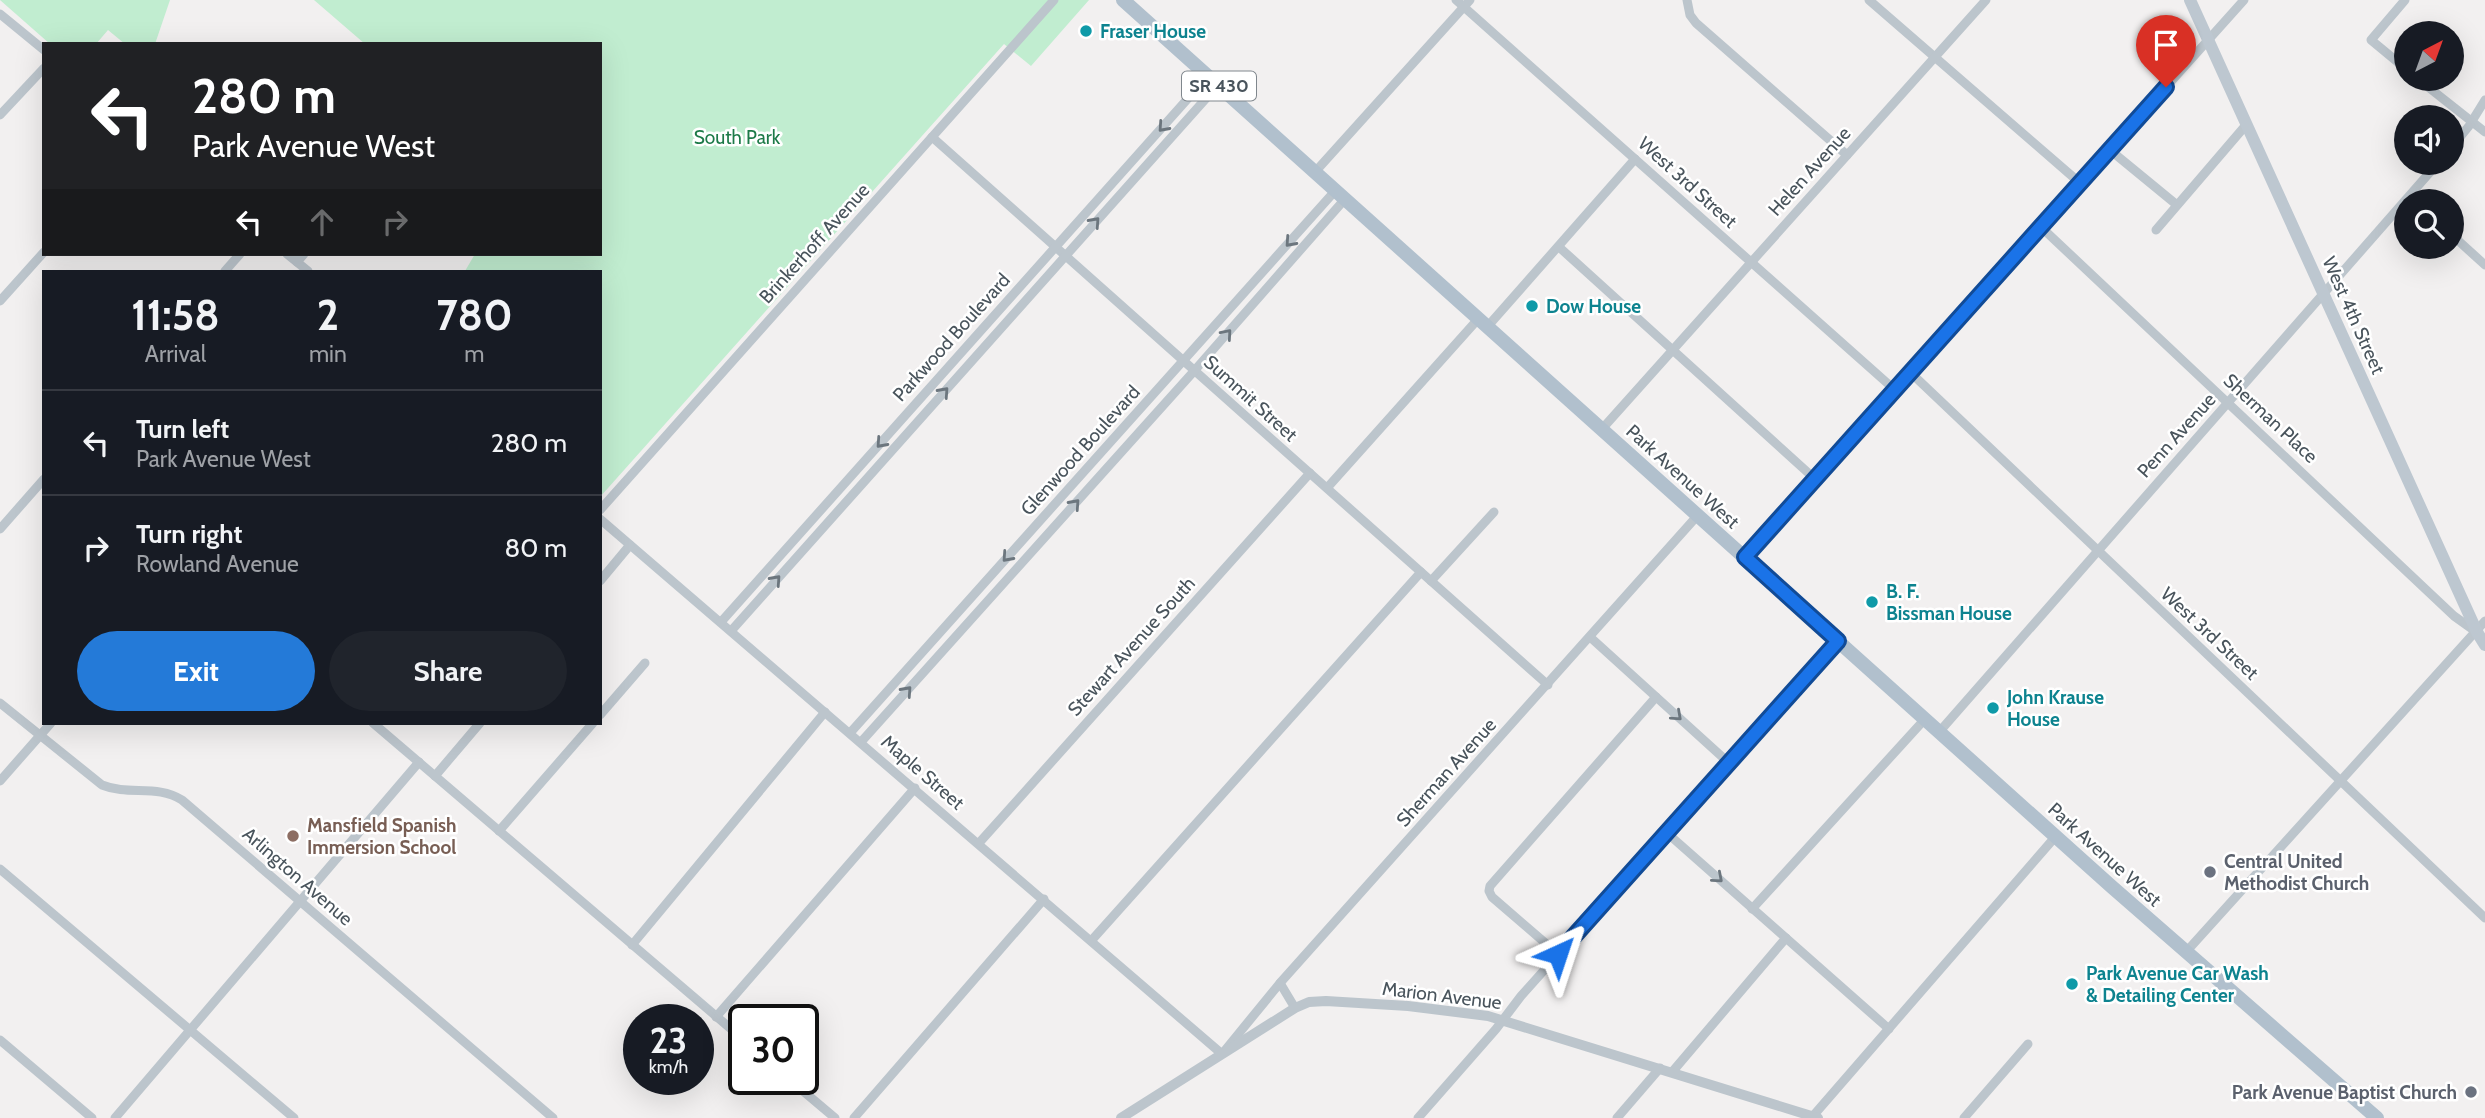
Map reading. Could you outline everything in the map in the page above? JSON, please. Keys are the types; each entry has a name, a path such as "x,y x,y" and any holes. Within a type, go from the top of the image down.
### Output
{"main road":[{"name":"Park Avenue West","path":"1123,0 2186,952 2377,1118"},
{"name":"West 4th Street","path":"2190,0 2485,645"}],"street":[{"name":"Brinkerhoff Avenue","path":"602,508 1054,0"},
{"path":"1687,0 1690,15 1696,23 1847,155"},
{"path":"1869,0 2080,183"},
{"name":"Helen Avenue","path":"1602,429 1986,0"},
{"path":"1745,557 2244,0"},
{"path":"2394,59 2371,40 2406,0"},
{"path":"1315,172 1464,2"},
{"name":"West 3rd Street","path":"1464,2 1635,159 1895,390"},
{"path":"0,14 42,48"},
{"path":"0,115 42,70"},
{"name":"Parkwood Boulevard","path":"721,622 1056,247 1213,80"},
{"path":"731,631 1065,256 1213,80"},
{"path":"2433,91 2485,132"},
{"path":"2464,132 2485,100"},
{"path":"2155,230 2246,125"},
{"name":"Summit Street","path":"932,137 1548,685"},
{"path":"2110,150 2178,205"},
{"path":"1327,488 1483,322 1559,247 1635,159"},
{"name":"Glenwood Boulevard","path":"850,733 1183,360 1340,195"},
{"name":"Glenwood Boulevard","path":"862,742 1195,370 1340,195"},
{"name":"Penn Avenue","path":"1940,731 2394,219"},
{"name":"Sherman Place","path":"2041,227 2454,616 2477,632"},
{"path":"2464,246 2485,265"},
{"path":"1559,247 1815,479"},
{"path":"0,301 42,254"},
{"path":"226,270 238,256"},
{"path":"290,256 307,270"},
{"path":"297,262 302,256"},
{"name":"West 3rd Street","path":"1911,373 2485,918"},
{"name":"Stewart Avenue South","path":"979,843 1310,473"},
{"path":"0,529 42,482"},
{"path":"1432,581 1494,512"},
{"name":"Sherman Avenue","path":"1222,1054 1280,983 1698,514"},
{"name":"Maple Street","path":"602,521 1222,1054"},
{"path":"602,578 630,545"},
{"path":"1091,941 1421,572"},
{"path":"2186,952 2485,621"},
{"path":"1590,637 1730,763"},
{"path":"1418,1118 1504,1020 1521,996 1838,641"},
{"path":"602,713 645,663"},
{"path":"1558,954 1492,897 1490,886 1656,697"},
{"name":"Arlington Avenue","path":"0,703 94,780 109,788 130,791 158,790 174,794 553,1118"},
{"path":"632,945 825,712"},
{"path":"1752,909 1925,719"},
{"path":"0,781 49,725"},
{"path":"375,725 728,1027"},
{"path":"435,776 478,725"},
{"path":"499,831 591,725"},
{"path":"115,1118 419,762"},
{"path":"716,1017 915,788"},
{"path":"1667,833 1889,1029"},
{"path":"1816,1117 2056,836"},
{"path":"0,869 294,1118"},
{"path":"854,1118 1044,900"},
{"path":"1673,1071 1786,939"},
{"path":"1280,983 1295,1008"},
{"name":"Marion Avenue","path":"1121,1118 1295,1008 1317,1001 1430,1009 1504,1020 1816,1117"},
{"path":"0,1040 92,1118"},
{"path":"1964,1118 2028,1044"},
{"path":"1616,1118 1660,1068"},
{"path":"808,1095 835,1118"}],"green space":[{"path":"0,0 170,0 156,42 123,42 108,30 98,42 48,42"},
{"name":"South Park","path":"314,0 1089,0 1031,66 1004,44 602,495 602,270 466,270 474,256 602,256 602,42 363,42"}],"place":[{"name":"Fraser House","path":"1086,31"},
{"name":"Dow House","path":"1532,306"},
{"name":"B. F. Bissman House","path":"1872,602"},
{"name":"John Krause House","path":"1993,708"},
{"name":"Mansfield Spanish Immersion School","path":"293,836"},
{"name":"Central United Methodist Church","path":"2210,872"},
{"name":"Park Avenue Car Wash & Detailing Center","path":"2072,984"},
{"name":"Park Avenue Baptist Church","path":"2471,1092"}],"route":[{"path":"1558,954 1838,641 1745,557 2166,87"}]}
